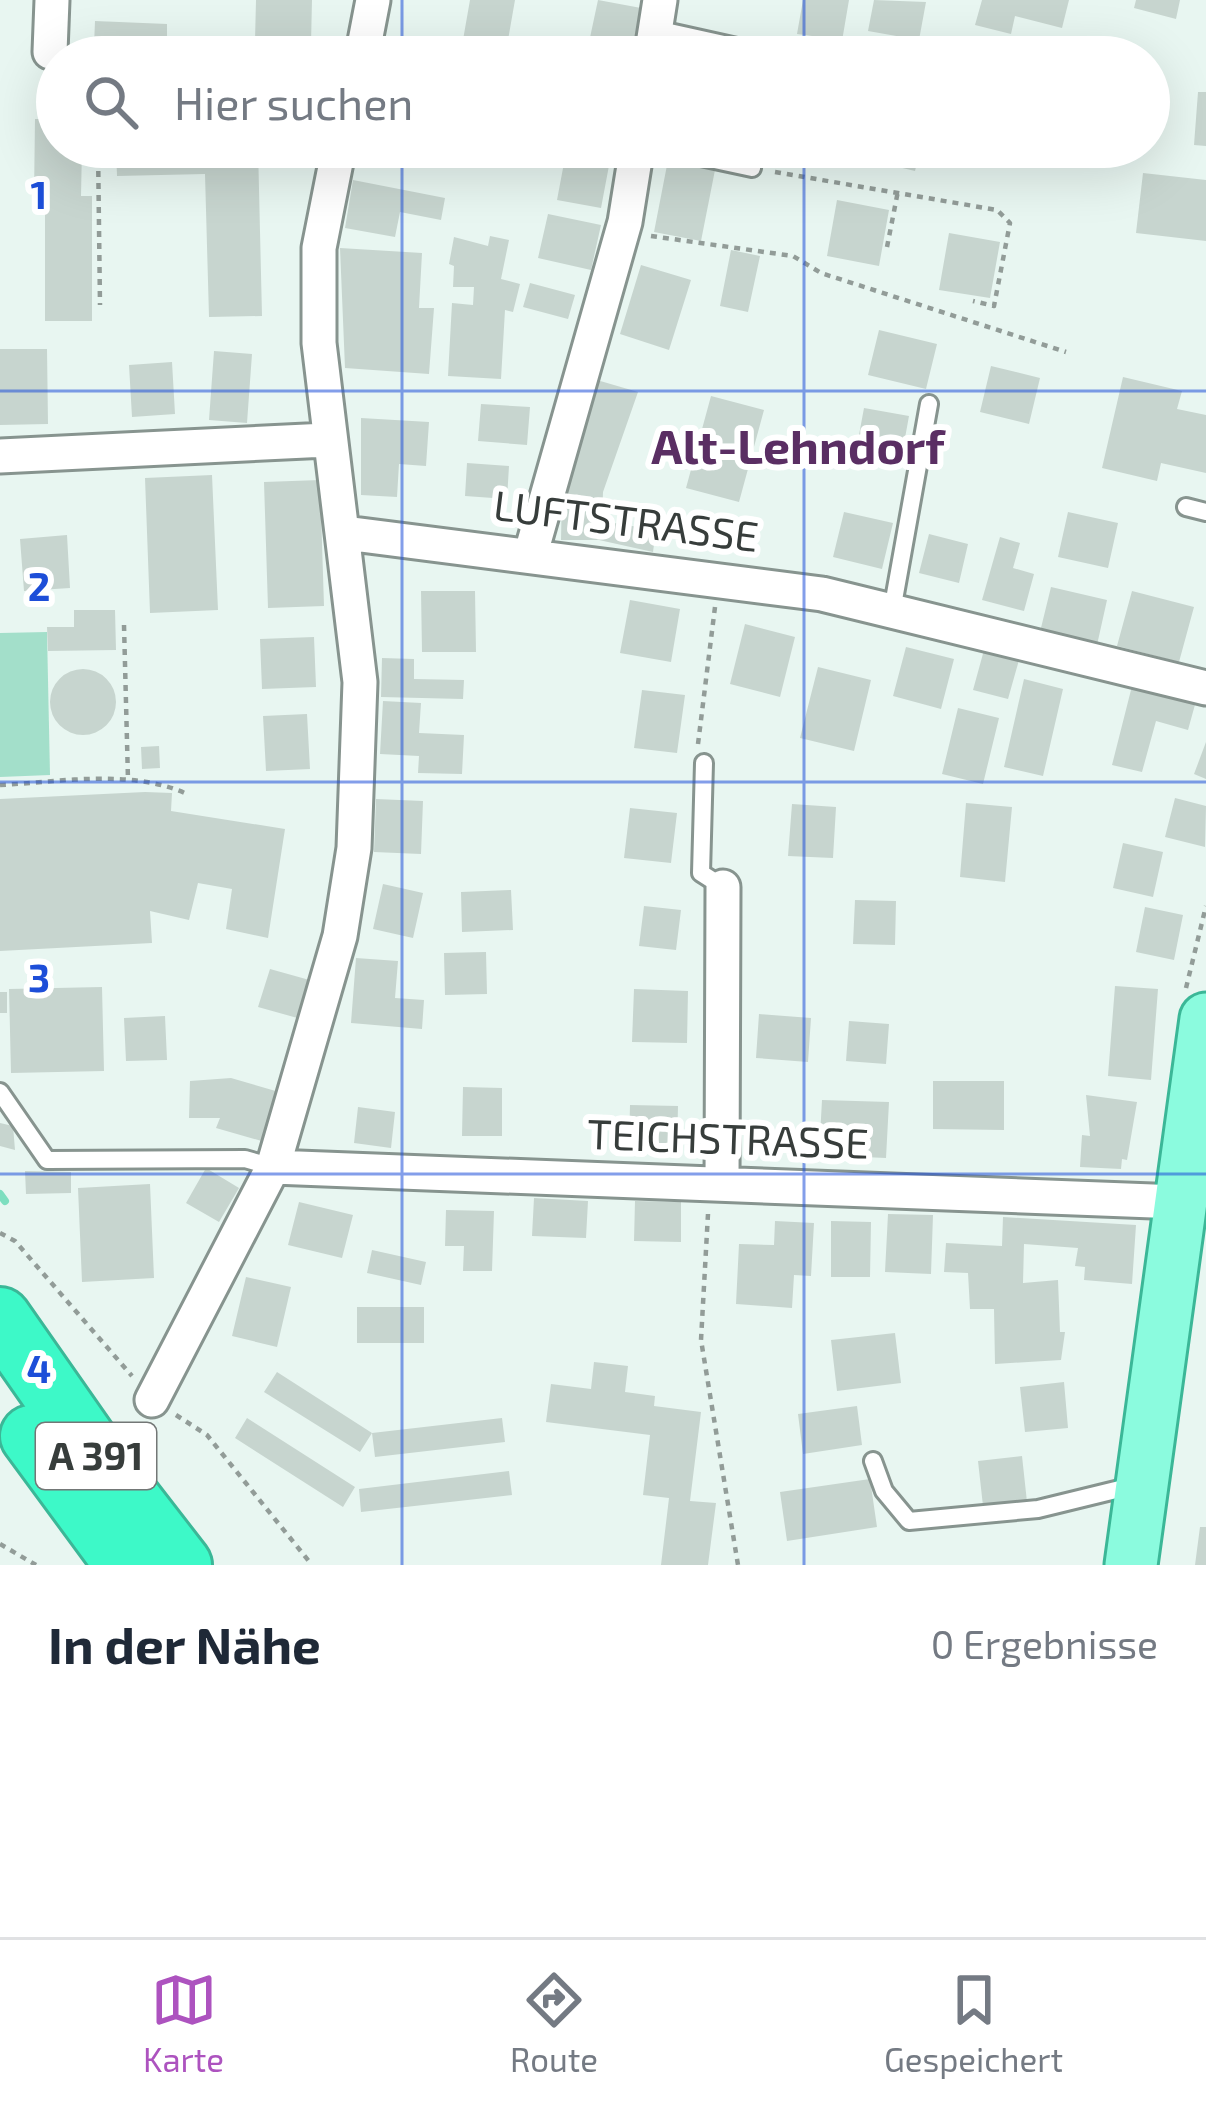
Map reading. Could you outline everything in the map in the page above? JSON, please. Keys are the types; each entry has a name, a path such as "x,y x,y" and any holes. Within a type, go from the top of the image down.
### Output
{"highway":[{"name":"A 391","path":"6,1351 126,1565"},
{"name":"A 391","path":"6,1351 181,1565"},
{"path":"6,1351 57,1365 220,1565"}],"main road":[{"path":"1131,1565 1206,1019"},
{"path":"1141,1565 1143,1493"}],"street":[{"path":"48,36 52,0"},
{"path":"366,36 374,0"},
{"path":"152,1400 273,1167 340,936 354,848 360,682 345,533 327,440 320,248 335,168"},
{"path":"531,553 622,232 633,168"},
{"path":"0,456 327,440"},
{"name":"LUFTSTRASSE","path":"345,533 718,578 892,611 1206,688"},
{"path":"722,1184 723,887"},
{"name":"TEICHSTRASSE","path":"273,1167 1179,1202"}],"lane":[{"path":"656,29 688,36"},
{"path":"892,611 929,404"},
{"path":"1186,507 1206,512"},
{"path":"704,764 701,873 723,887"},
{"path":"0,1092 47,1160 245,1159 273,1167"},
{"path":"873,1461 884,1491 909,1521 1143,1493"}],"path":[{"path":"98,168 100,305"},
{"path":"752,168 997,210 1010,224 994,306 973,301"},
{"path":"886,247 898,191"},
{"path":"622,232 794,256 820,273 1066,352"},
{"path":"704,764 698,746 718,578"},
{"path":"124,625 128,780"},
{"path":"0,785 128,780 189,795"},
{"path":"722,1184 709,1202 701,1340 738,1565"},
{"path":"0,1544 36,1565"}],"green space":[{"path":"47,632 50,775 0,777 0,633"}],"building":[{"path":"256,0 312,0 311,36 255,36"},
{"path":"470,0 515,0 509,36 464,36"},
{"path":"598,0 641,8 635,36 590,36"},
{"path":"803,0 849,0 843,36 797,34"},
{"path":"874,0 926,2 920,36 868,31"},
{"path":"982,0 1069,0 1062,28 1015,16 1011,34 975,25"},
{"path":"1136,0 1180,0 1176,19 1134,8"},
{"path":"95,21 167,24 167,36 94,36"},
{"path":"1198,92 1206,92 1206,146 1194,145"},
{"path":"36,119 36,168 82,168 81,196 92,196 92,321 45,321 45,196 34,196"},
{"path":"117,168 258,168 262,316 209,317 205,174 117,176"},
{"path":"563,168 609,168 601,208 557,200"},
{"path":"666,168 715,170 701,241 654,232"},
{"path":"1143,173 1206,180 1206,241 1136,233"},
{"path":"353,180 445,198 441,220 400,212 395,237 345,228"},
{"path":"837,200 889,210 879,266 827,256"},
{"path":"548,214 601,225 591,270 538,258"},
{"path":"949,233 1000,242 990,298 939,290"},
{"path":"490,236 509,240 501,279 520,284 513,312 505,310 501,379 448,376 452,303 473,305 474,287 453,287 454,266 449,264 454,237 488,246"},
{"path":"340,248 422,253 419,308 434,308 429,374 345,368"},
{"path":"731,250 760,256 748,312 720,306"},
{"path":"641,265 691,280 669,350 620,334"},
{"path":"530,283 575,295 568,319 523,307"},
{"path":"879,330 937,344 926,389 868,375"},
{"path":"0,349 47,349 48,424 0,425"},
{"path":"214,351 252,354 247,423 209,420"},
{"path":"172,362 175,414 132,417 129,365"},
{"path":"991,366 1040,378 1029,424 980,412"},
{"path":"1123,377 1182,391 1177,409 1206,415 1206,473 1161,463 1157,481 1102,468"},
{"path":"590,378 638,392 603,492 602,521 656,530 653,552 599,540 561,540 562,491"},
{"path":"711,396 764,410 739,502 686,488"},
{"path":"481,404 530,407 527,445 478,441"},
{"path":"864,408 909,416 901,460 856,451"},
{"path":"361,418 429,422 426,466 399,464 397,497 361,495"},
{"path":"467,463 509,466 507,499 465,496"},
{"path":"212,475 218,610 150,613 145,478"},
{"path":"320,480 324,606 268,608 264,482"},
{"path":"844,512 893,523 882,569 833,557"},
{"path":"1068,512 1118,523 1108,568 1058,557"},
{"path":"929,534 968,544 959,583 919,573"},
{"path":"67,535 70,588 24,591 20,539"},
{"path":"1000,537 1020,543 1013,568 1034,574 1024,611 982,600"},
{"path":"1051,587 1107,600 1097,645 1040,632"},
{"path":"421,591 475,591 476,652 422,652"},
{"path":"1132,591 1194,607 1179,662 1117,646"},
{"path":"630,600 680,609 671,662 620,653"},
{"path":"74,610 115,610 116,650 48,651 47,627 74,627"},
{"path":"745,624 795,637 780,697 730,684"},
{"path":"314,637 316,687 262,689 260,639"},
{"path":"906,647 954,659 941,709 893,696"},
{"path":"984,650 1019,660 1008,699 973,690"},
{"path":"382,658 414,659 414,679 464,680 463,699 381,697"},
{"path":"818,667 871,680 854,751 800,738"},
{"path":"83,669 106,679 116,702 106,725 83,735 60,725 50,702 60,679"},
{"path":"1024,679 1063,689 1043,776 1004,767"},
{"path":"1132,686 1196,701 1188,730 1156,721 1142,772 1112,765"},
{"path":"642,690 685,695 677,753 634,748"},
{"path":"383,701 421,703 419,733 464,735 462,774 418,773 419,756 380,754"},
{"path":"958,708 999,718 983,784 942,774"},
{"path":"307,714 310,769 266,771 263,716"},
{"path":"1206,742 1206,779 1194,774"},
{"path":"159,746 160,768 142,769 141,747"},
{"path":"172,793 171,811 285,829 268,938 226,929 232,889 198,883 189,920 150,911 152,943 0,951 0,799"},
{"path":"1175,798 1206,806 1205,847 1165,837"},
{"path":"376,799 423,801 421,854 374,852"},
{"path":"966,803 1012,807 1005,882 960,877"},
{"path":"792,804 836,807 833,858 788,856"},
{"path":"630,808 677,813 671,863 624,858"},
{"path":"1123,843 1163,852 1153,897 1113,888"},
{"path":"383,884 423,893 413,938 373,929"},
{"path":"511,890 513,930 462,932 461,892"},
{"path":"855,900 896,901 895,945 853,944"},
{"path":"644,906 681,910 676,950 639,946"},
{"path":"1145,907 1183,915 1174,960 1136,952"},
{"path":"486,952 487,994 445,995 444,953"},
{"path":"356,958 398,961 395,998 424,1000 422,1029 351,1023"},
{"path":"270,969 313,981 301,1019 258,1007"},
{"path":"1115,986 1158,989 1151,1080 1108,1076"},
{"path":"102,987 104,1071 11,1073 9,989"},
{"path":"634,989 688,991 687,1043 632,1042"},
{"path":"0,992 7,992 7,1013 0,1013"},
{"path":"759,1014 811,1018 808,1062 756,1058"},
{"path":"165,1016 167,1060 126,1061 124,1018"},
{"path":"849,1021 889,1024 886,1064 846,1061"},
{"path":"231,1078 279,1092 265,1142 216,1128 220,1118 189,1118 190,1081"},
{"path":"933,1081 1004,1081 1004,1130 933,1129"},
{"path":"463,1087 502,1088 502,1136 462,1136"},
{"path":"1086,1095 1137,1102 1127,1160 1122,1159 1121,1169 1080,1167 1082,1135 1090,1136"},
{"path":"822,1100 889,1102 886,1158 819,1155"},
{"path":"630,1105 678,1106 677,1149 629,1149"},
{"path":"358,1107 395,1112 391,1148 354,1143"},
{"path":"0,1123 13,1126 15,1150 0,1146"},
{"path":"206,1168 239,1188 219,1222 186,1203"},
{"path":"25,1171 71,1172 71,1193 26,1194"},
{"path":"150,1184 154,1278 82,1282 78,1188"},
{"path":"534,1198 588,1201 586,1238 532,1236"},
{"path":"635,1201 681,1202 681,1242 634,1241"},
{"path":"299,1202 353,1215 342,1258 288,1245"},
{"path":"446,1210 494,1211 492,1271 463,1271 464,1246 445,1246"},
{"path":"888,1214 933,1215 931,1274 885,1272"},
{"path":"1003,1217 1136,1225 1132,1284 1084,1280 1085,1267 1075,1266 1078,1248 1024,1244 1023,1283 1058,1280 1060,1332 1065,1332 1061,1360 995,1364 994,1309 970,1309 968,1273 944,1272 946,1243 1002,1246"},
{"path":"775,1221 814,1223 811,1276 794,1275 792,1308 736,1304 739,1244 774,1245"},
{"path":"831,1221 871,1222 870,1277 831,1277"},
{"path":"372,1250 426,1262 421,1285 367,1273"},
{"path":"246,1277 291,1287 277,1347 232,1336"},
{"path":"357,1307 424,1307 424,1343 357,1343"},
{"path":"895,1333 901,1383 837,1391 831,1340"},
{"path":"594,1362 628,1366 625,1392 655,1396 654,1406 701,1412 690,1501 716,1503 708,1565 661,1565 669,1498 643,1495 650,1435 546,1422 551,1384 591,1389"},
{"path":"277,1372 372,1433 360,1452 264,1392"},
{"path":"1064,1382 1068,1428 1025,1432 1020,1387"},
{"path":"857,1406 862,1445 803,1454 798,1414"},
{"path":"247,1418 355,1487 343,1507 235,1438"},
{"path":"502,1418 505,1442 375,1457 372,1433"},
{"path":"1022,1456 1027,1502 983,1506 978,1461"},
{"path":"509,1471 512,1495 361,1512 359,1489"},
{"path":"870,1479 877,1527 787,1541 780,1492"},
{"path":"1200,1527 1206,1527 1206,1565 1195,1565"}],"waterway":[{"path":"0,1194 5,1201"}],"district":[{"name":"Alt-Lehndorf","path":"798,447"}]}
